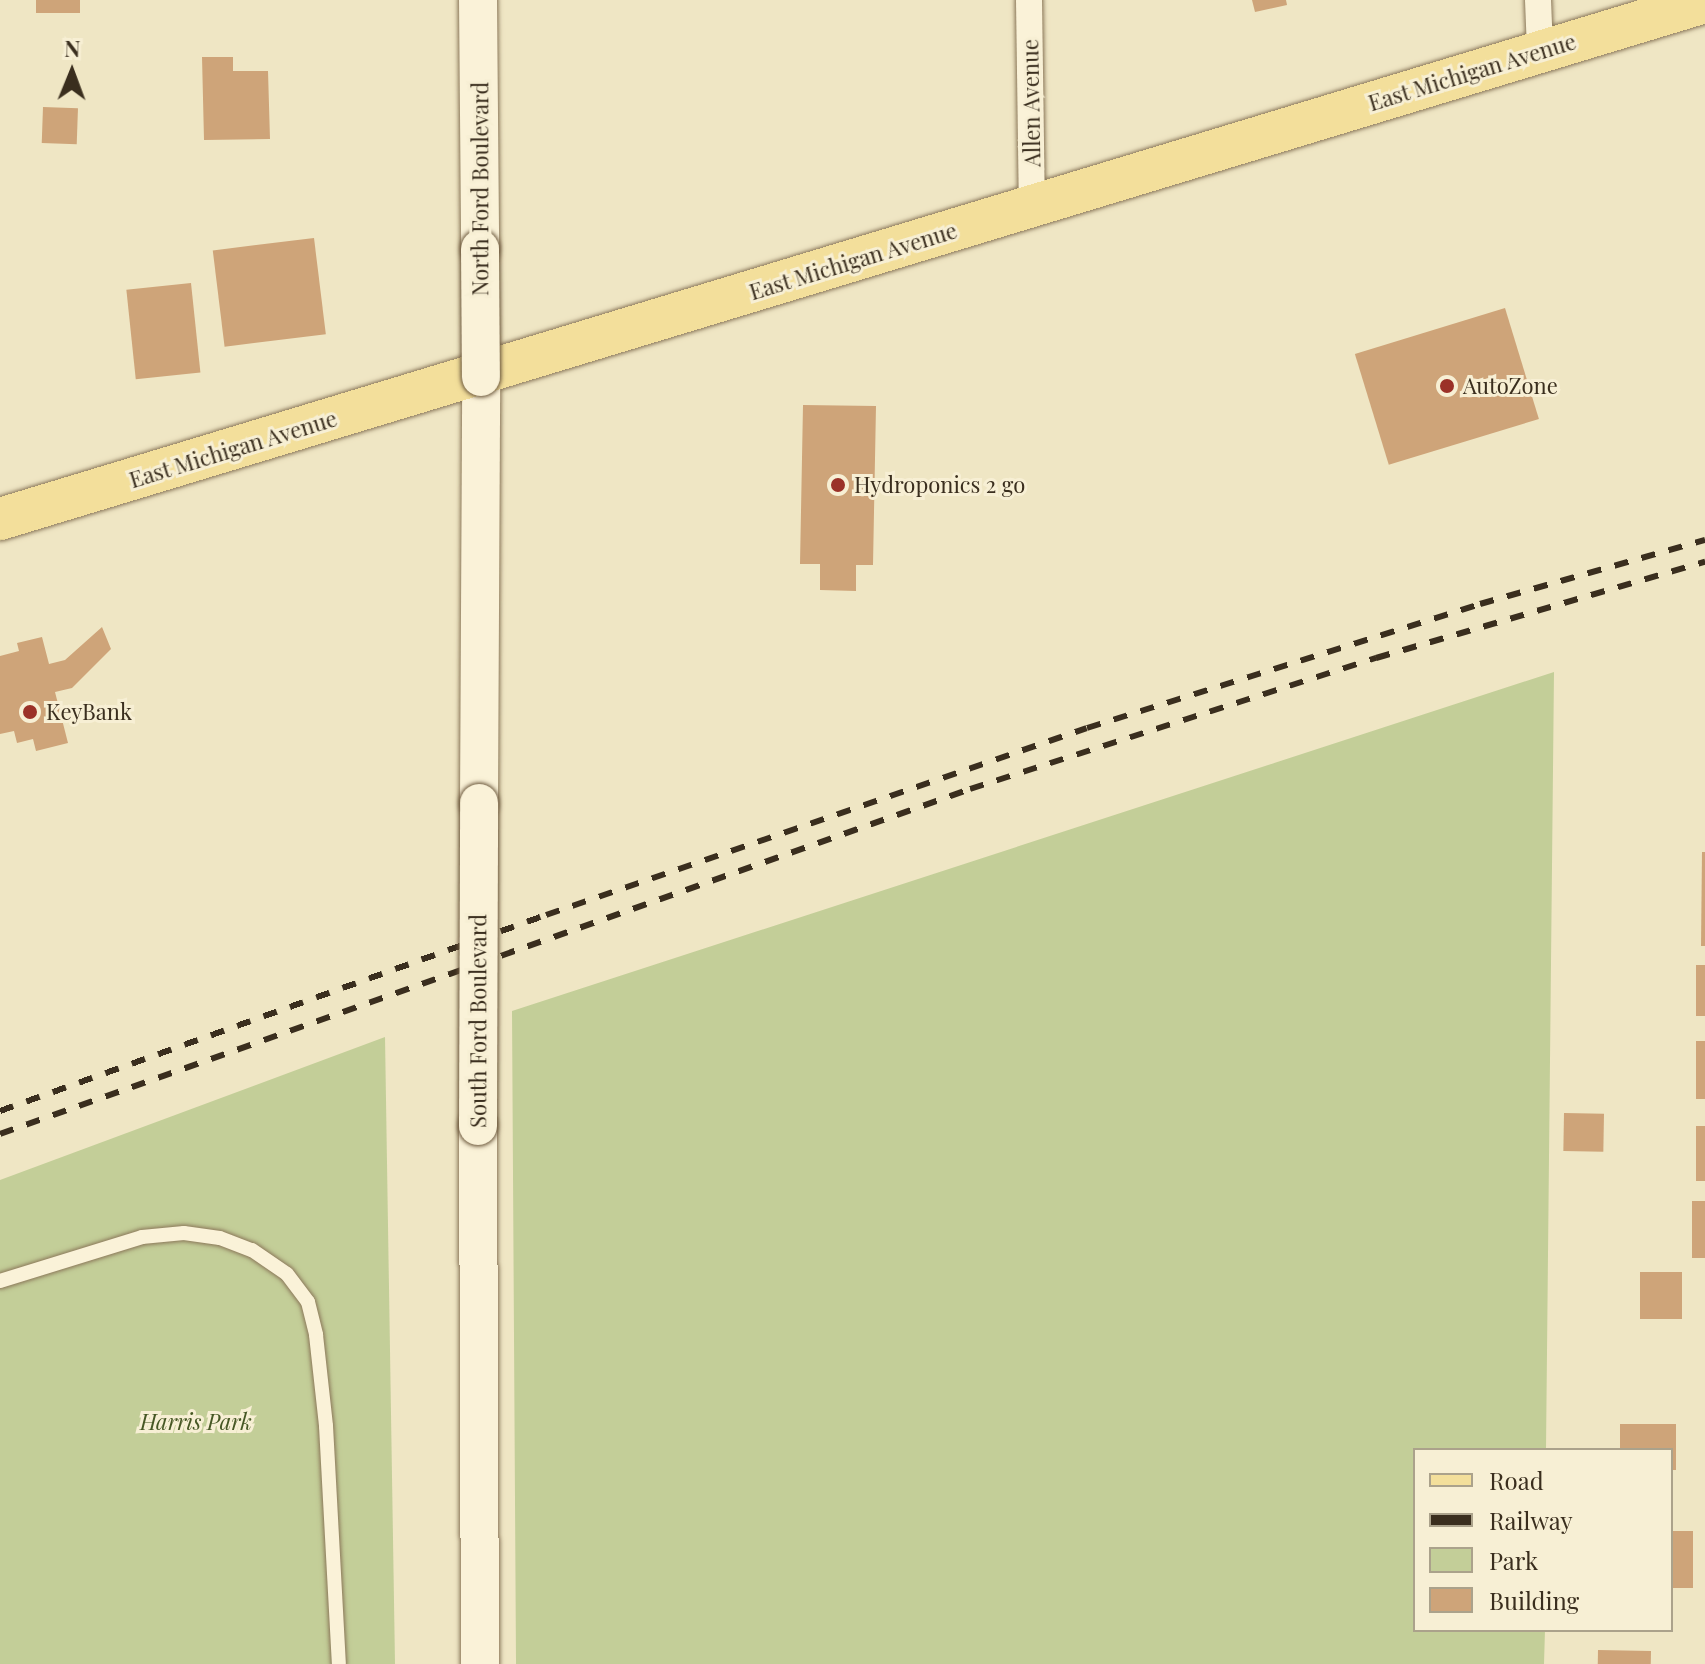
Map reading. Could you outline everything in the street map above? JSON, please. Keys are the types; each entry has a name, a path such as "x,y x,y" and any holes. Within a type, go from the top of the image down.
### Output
{"main road":[{"name":"North Ford Boulevard","path":"478,0 481,377"},
{"name":"East Michigan Avenue","path":"0,519 1705,2"},
{"name":"South Ford Boulevard","path":"480,1664 478,1126 481,377"}],"street":[{"name":"Allen Avenue","path":"1029,0 1032,206"},
{"path":"1538,0 1540,50"}],"lane":[{"path":"0,1281 142,1237 184,1233 220,1238 252,1250 287,1274 308,1302 316,1335 326,1426 339,1664"}],"green space":[{"path":"1554,672 1546,1448 1413,1448 1413,1632 1545,1632 1544,1664 516,1664 512,1011"},
{"name":"Harris Park","path":"385,1037 395,1664 0,1664 0,1180"}],"building":[{"path":"36,0 80,0 80,13 36,13"},
{"path":"1252,0 1286,0 1287,5 1255,12"},
{"path":"202,57 233,57 233,71 268,71 270,139 204,140"},
{"path":"43,107 78,108 77,144 42,143"},
{"path":"314,238 326,334 225,347 213,250"},
{"path":"191,283 200,373 136,379 126,290"},
{"name":"AutoZone","path":"1505,308 1539,419 1389,465 1355,354"},
{"name":"Hydroponics 2 go","path":"803,405 876,406 873,565 856,565 856,591 820,590 820,564 800,564"},
{"name":"KeyBank","path":"102,627 111,649 72,688 55,692 68,743 36,751 33,739 17,743 14,731 0,734 0,656 19,651 17,643 42,637 49,664 65,660"},
{"path":"1702,852 1705,852 1705,946 1701,946"},
{"path":"1696,965 1705,965 1705,1016 1696,1016"},
{"path":"1696,1041 1705,1041 1705,1099 1696,1099"},
{"path":"1564,1113 1604,1114 1603,1152 1563,1151"},
{"path":"1696,1126 1705,1126 1705,1181 1696,1181"},
{"path":"1692,1201 1705,1201 1705,1258 1692,1258"},
{"path":"1640,1272 1682,1272 1682,1319 1640,1319"},
{"path":"1620,1424 1676,1424 1676,1470 1673,1470 1673,1448 1620,1448"},
{"path":"1673,1531 1693,1531 1693,1588 1673,1588"},
{"path":"1598,1650 1651,1651 1651,1664 1598,1664"}],"railway":[{"path":"0,1111 546,915 1087,728 1480,604 1705,540"},
{"path":"0,1134 970,789 1376,658 1705,562"}],"place":[{"name":"AutoZone","path":"1447,386"},
{"name":"Hydroponics 2 go","path":"838,485"},
{"name":"KeyBank","path":"30,712"}]}
